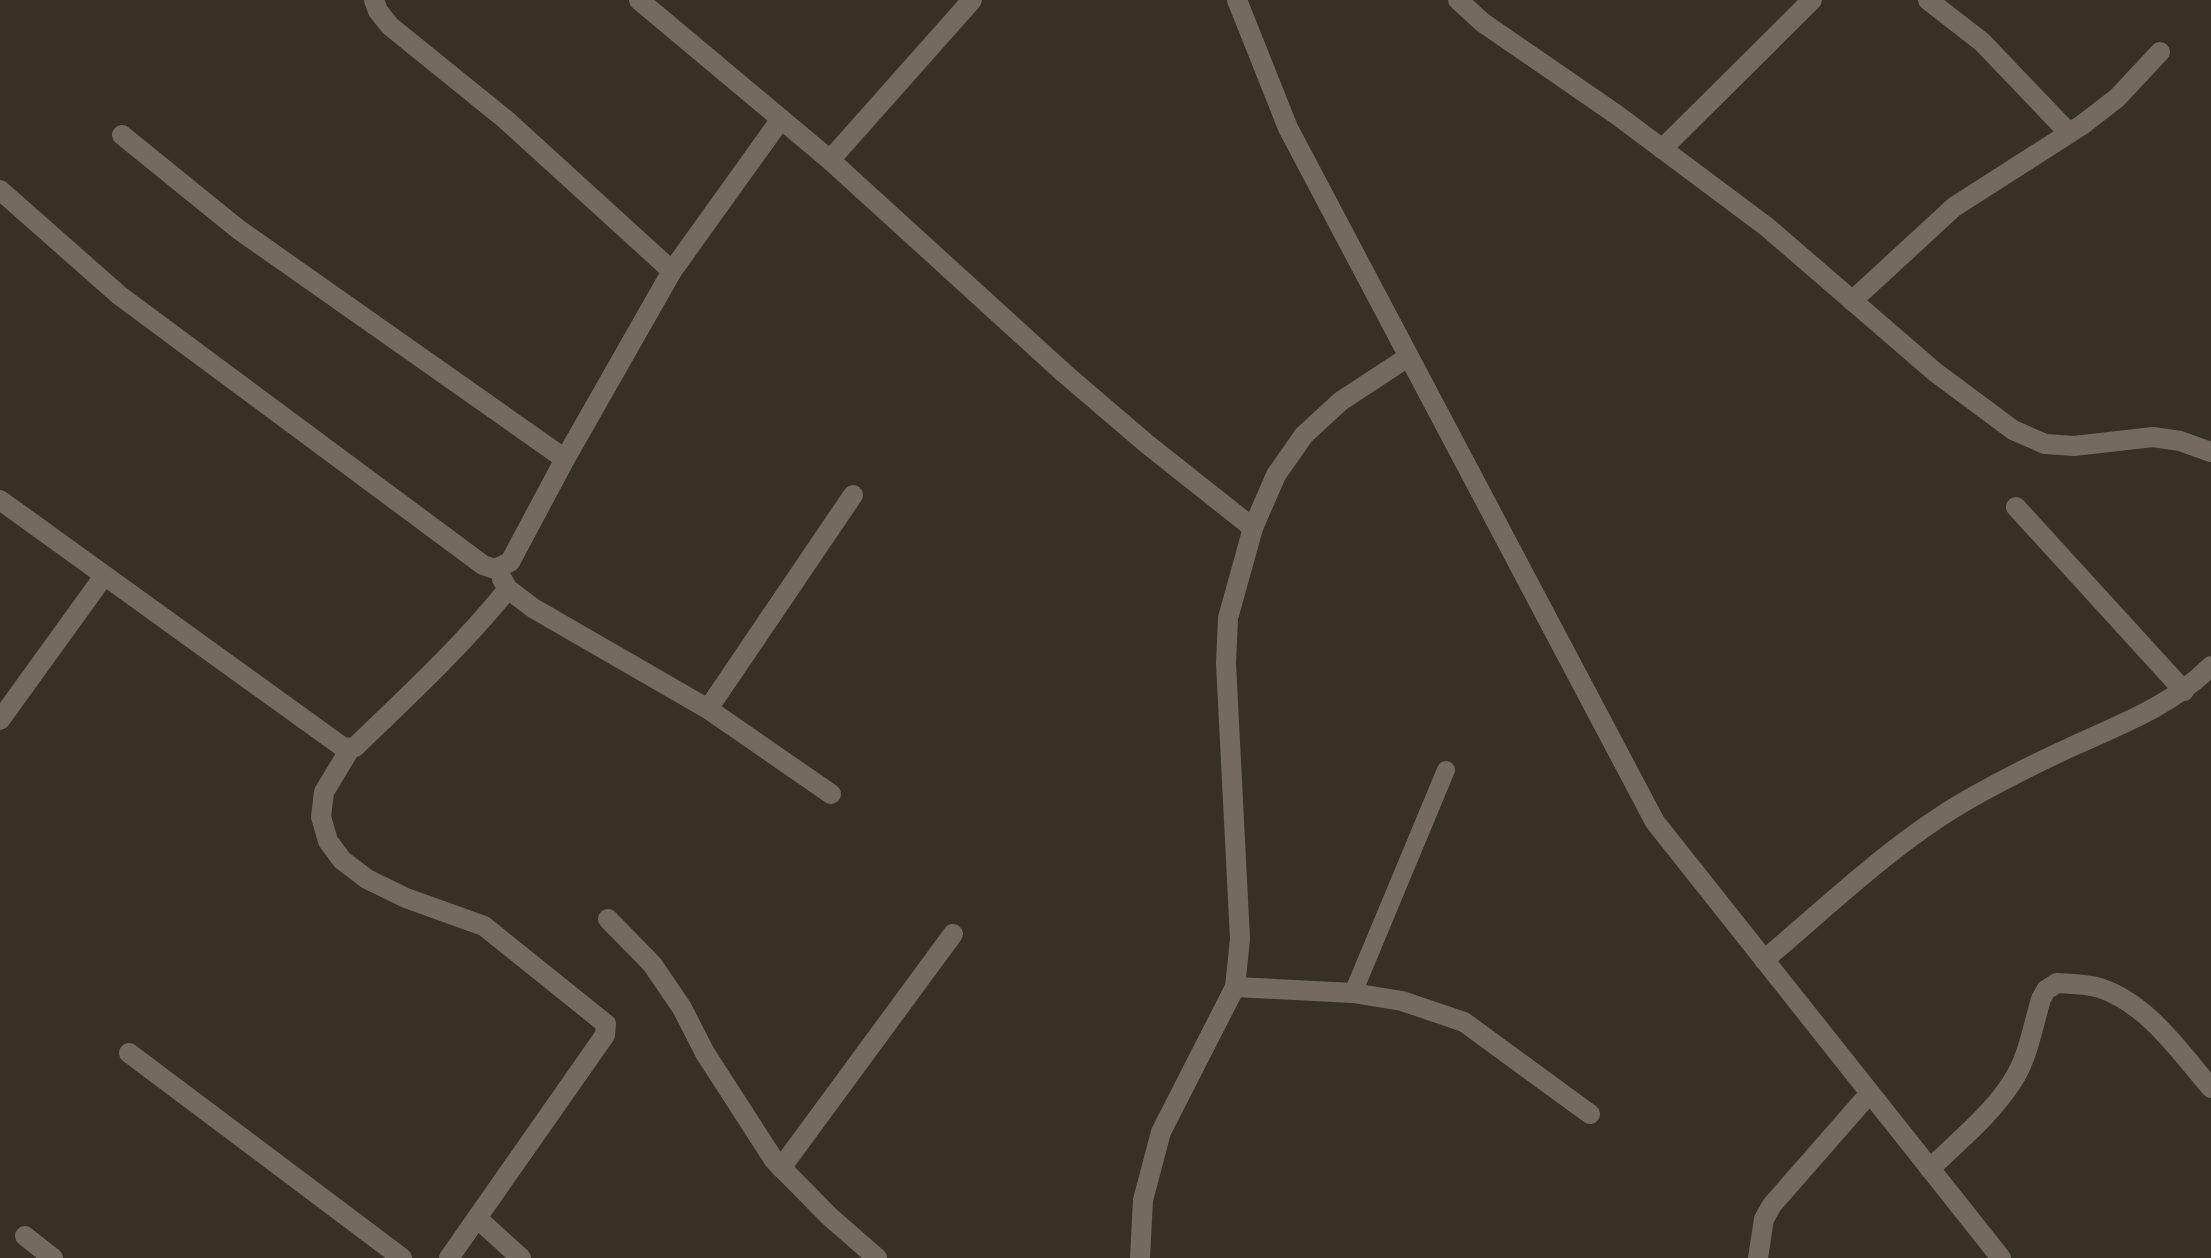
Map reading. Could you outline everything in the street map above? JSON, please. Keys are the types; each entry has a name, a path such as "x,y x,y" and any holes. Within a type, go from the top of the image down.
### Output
{"street":[{"path":"374,0 390,26 505,119 672,271"},
{"path":"639,0 830,160 1064,373 1253,528"},
{"path":"830,160 972,0"},
{"path":"1237,0 1288,128 1655,822 2001,1258"},
{"path":"1458,0 1482,22 1767,227 1935,372 2013,430 2045,444 2074,446 2153,437 2180,441 2211,452"},
{"path":"1662,149 1812,0"},
{"path":"1928,0 1982,42 2069,133"},
{"path":"1852,301 1954,207 2069,133 2117,98 2160,52"},
{"path":"495,569 510,562 672,271 781,119"},
{"path":"122,135 238,229 565,459"},
{"path":"0,190 119,295 483,565 495,569 508,589 533,608 708,709 831,794"},
{"path":"1140,1258 1143,1200 1161,1132 1235,987 1240,939 1226,663 1228,618 1253,528 1276,475 1304,435 1341,401 1408,357"},
{"path":"708,709 853,495"},
{"path":"0,500 344,748 355,747 438,667 476,629 508,589"},
{"path":"2016,507 2184,691"},
{"path":"0,720 104,576"},
{"path":"1764,960 1902,844 1974,796 2136,718 2184,691 2211,666"},
{"path":"350,749 324,792 321,817 328,841 342,860 367,879 406,898 484,926 606,1024 605,1035 449,1258"},
{"path":"608,919 652,964 682,1008 737,1105 781,1168 877,1258"},
{"path":"781,1168 953,934"},
{"path":"1930,1169 2013,1081 2041,999 2046,990 2057,983 2100,988 2129,1003 2159,1028 2211,1088"},
{"path":"1235,987 1353,993 1402,1001 1464,1022 1590,1114"},
{"path":"129,1053 402,1258"},
{"path":"1758,1258 1764,1219 1772,1205 1870,1093"},
{"path":"477,1218 521,1258"},
{"path":"25,1236 53,1258"}],"lane":[{"path":"1353,993 1446,770"}]}
